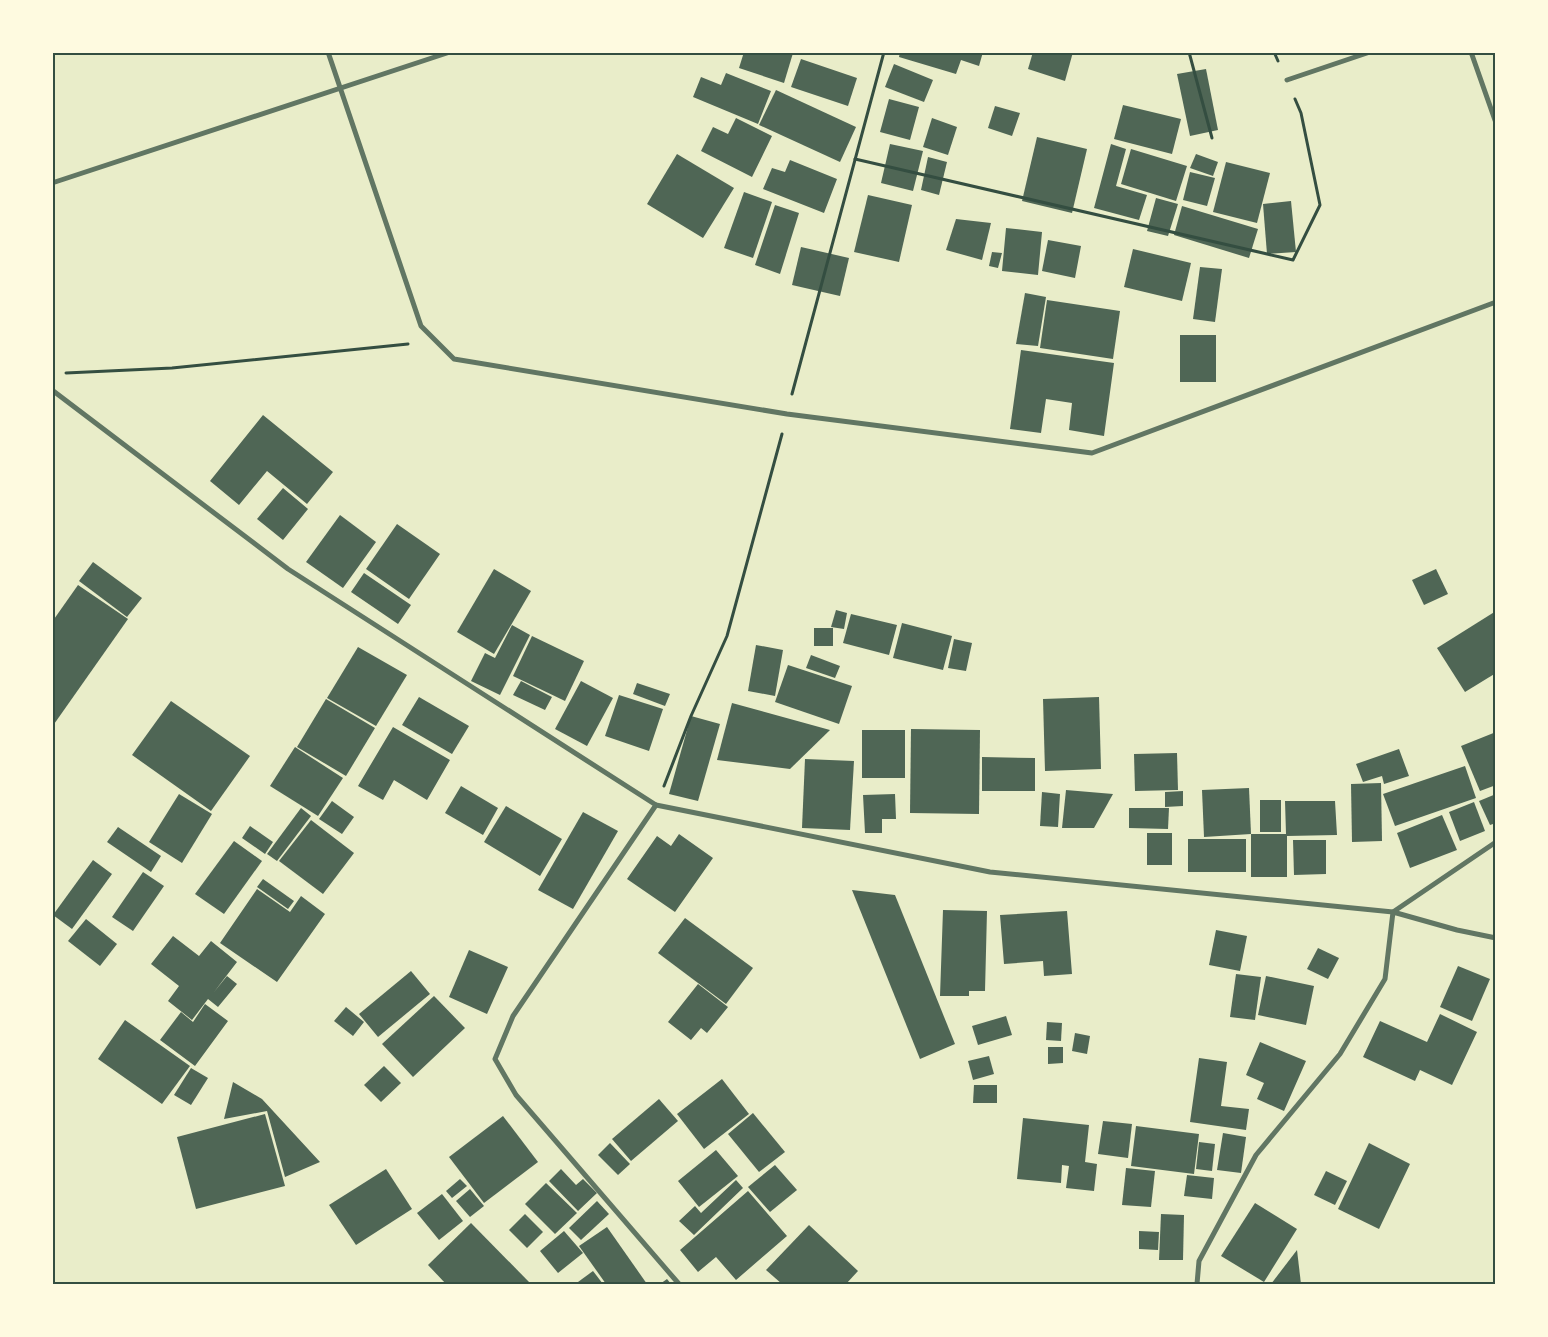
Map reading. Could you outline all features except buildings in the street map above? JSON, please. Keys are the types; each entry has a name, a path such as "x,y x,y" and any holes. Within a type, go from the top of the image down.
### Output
{"street":[{"path":"328,52 421,326 454,359 787,414 1092,454 1496,302"},
{"path":"52,182 450,52"},
{"path":"1286,80 1370,52"},
{"path":"1471,52 1496,123"},
{"path":"52,390 288,569 656,805 990,872 1393,912 1457,930 1496,938"},
{"path":"656,805 513,1016 495,1059 516,1095 679,1284"},
{"path":"1197,1284 1199,1261 1256,1155 1340,1054 1385,980 1393,912 1496,842"}],"path":[{"path":"1182,52 1189,53 1212,138"},
{"path":"855,159 1293,260 1320,205 1301,113 1274,52"},
{"path":"62,373 172,368 436,341"}]}
